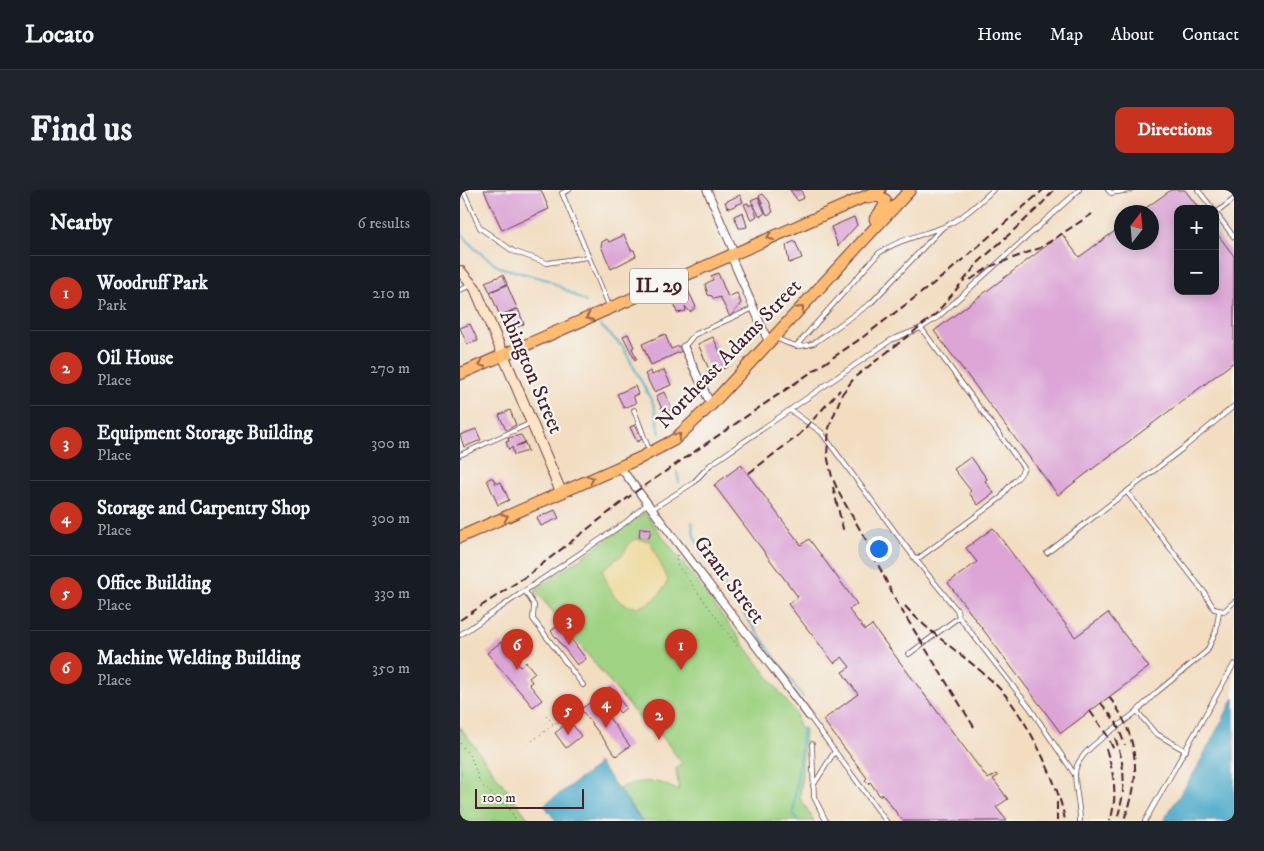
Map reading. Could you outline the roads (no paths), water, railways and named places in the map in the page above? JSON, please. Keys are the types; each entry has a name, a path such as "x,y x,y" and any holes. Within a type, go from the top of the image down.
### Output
{"main road":[{"name":"IL 29","path":"460,374 732,253 880,190"},
{"name":"Northeast Adams Street","path":"460,537 651,453 679,436 711,405 910,190"},
{"path":"814,218 875,196 881,196 885,200 884,207 833,274"}],"street":[{"path":"708,190 754,308 772,340"},
{"name":"Abington Street","path":"460,271 473,284 562,492"},
{"path":"684,347 711,405"},
{"name":"Grant Street","path":"620,467 809,716"}],"lane":[{"path":"463,190 480,228 513,251 547,263 588,256"},
{"path":"569,190 562,193 610,308"},
{"path":"796,346 879,253 888,247 945,226 964,215 993,190"},
{"path":"460,635 650,506 693,483 710,465 891,340 921,328 938,317 968,289 990,272 1078,190"},
{"path":"1108,190 1111,193 1130,190"},
{"path":"1198,190 1210,205"},
{"path":"1219,209 1234,199"},
{"path":"1219,217 1234,237"},
{"path":"772,340 805,347 814,343 871,303 945,226"},
{"path":"460,290 473,284"},
{"path":"684,347 694,335 754,308"},
{"path":"916,560 1002,497 1006,487 1023,472 1024,468 921,328"},
{"path":"1047,553 1234,406"},
{"path":"634,410 651,453"},
{"path":"790,410 821,432 916,560 957,610 959,617 1030,708 1075,774"},
{"path":"460,454 532,423"},
{"path":"1127,492 1218,612"},
{"path":"526,591 534,605 533,619 583,685"},
{"path":"1218,612 1224,611 1234,602"},
{"path":"1080,821 1075,774 1078,762 1088,750 1208,651 1216,631 1218,612"},
{"path":"908,654 959,617"},
{"path":"1145,821 1234,664"},
{"path":"1137,711 1155,733 1186,751"},
{"path":"809,716 886,821"},
{"path":"812,744 814,797 826,821"},
{"path":"813,786 835,751"}],"water":[{"path":"1234,698 1234,821 1163,821 1194,773"},
{"path":"598,762 642,821 556,821 544,805 596,767"}],"waterway":[{"path":"460,232 475,249 499,267 548,280 586,302"},
{"path":"600,325 623,347 654,405 660,434"},
{"path":"677,472 679,482"},
{"path":"692,522 694,536 706,560 803,697"},
{"path":"798,821 793,813 803,728"}],"railway":[{"path":"460,620 528,575 638,490 863,337 946,274 1043,190"},
{"path":"974,727 896,601 866,540 840,495 832,477 827,455 829,428 842,394 855,377 935,315 979,262 1039,207 1054,190"},
{"path":"970,280 989,267 1040,248 1092,214"},
{"path":"749,473 799,435 840,390"},
{"path":"833,487 844,533"},
{"path":"905,606 927,628 986,676 1007,698 1029,731 1048,769 1062,806 1065,821"},
{"path":"1109,697 1119,711 1126,726 1134,757 1133,789 1123,821"},
{"path":"1101,703 1116,722 1125,745"},
{"path":"1090,711 1107,735 1114,750"},
{"path":"1115,738 1119,748 1124,778 1117,819"},
{"path":"1106,749 1114,785 1114,803 1110,821"},
{"path":"1057,802 1057,821"}],"place":[{"name":"Equipment Storage Building","path":"569,645"},
{"name":"Machine Welding Building","path":"517,670"},
{"name":"Woodruff Park","path":"681,670"},
{"name":"Storage and Carpentry Shop","path":"606,728"},
{"name":"Office Building","path":"568,735"},
{"name":"Oil House","path":"659,740"}]}
